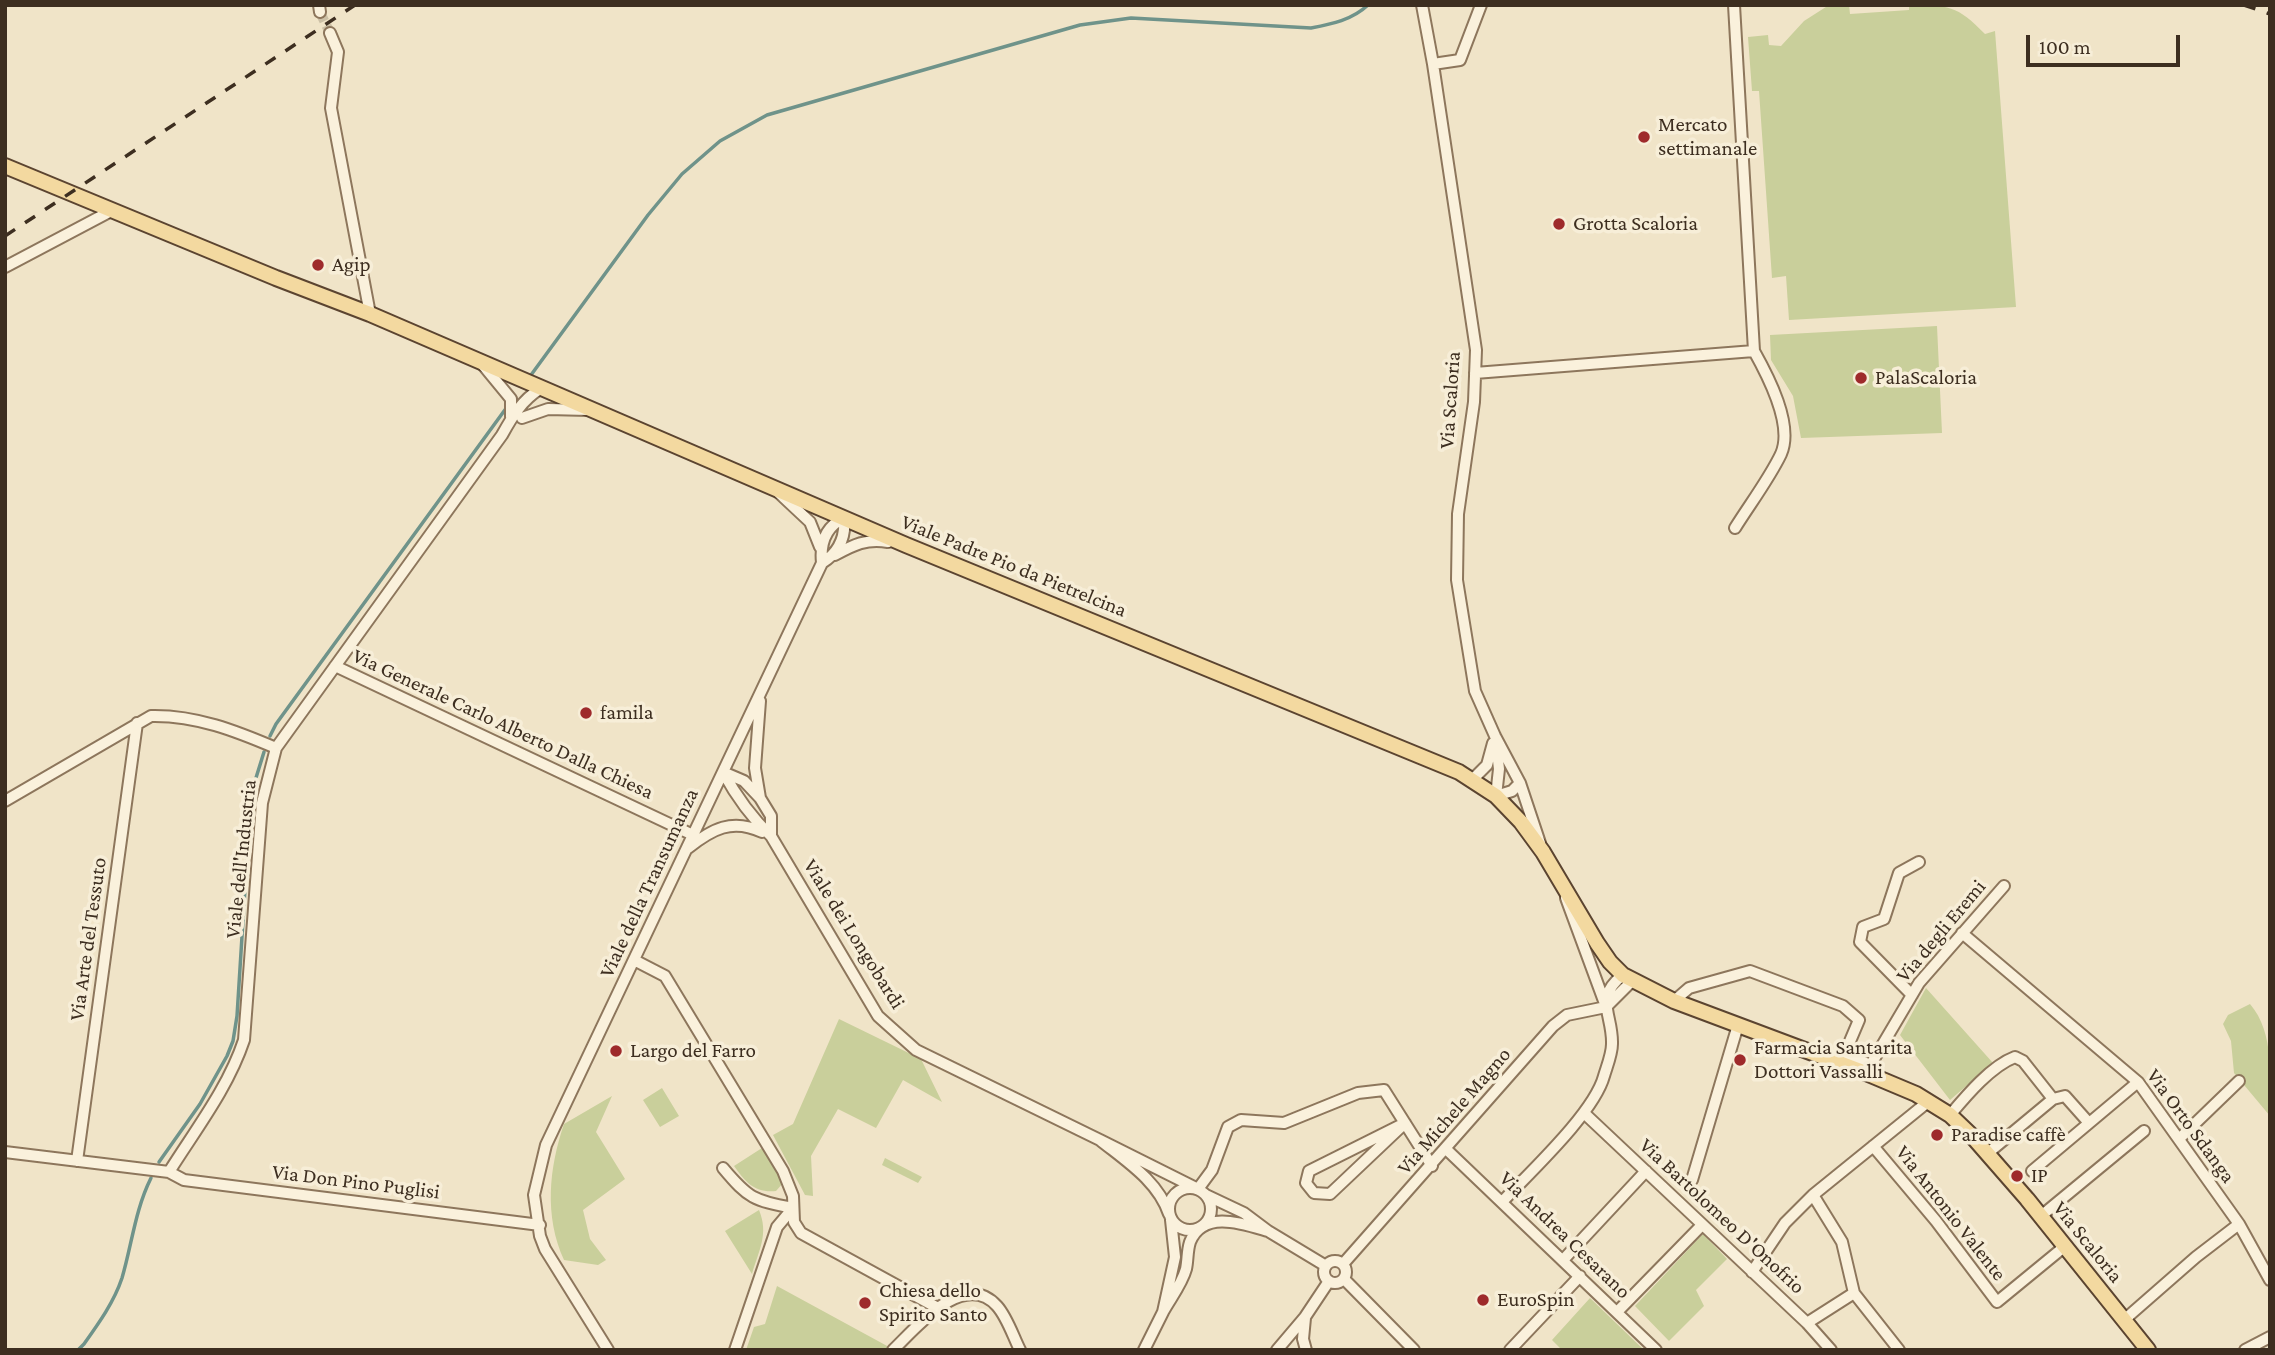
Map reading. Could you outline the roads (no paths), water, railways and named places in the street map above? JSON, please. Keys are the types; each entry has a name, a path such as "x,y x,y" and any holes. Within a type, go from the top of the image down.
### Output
{"main road":[{"name":"Viale Padre Pio da Pietrelcina","path":"5,166 370,314 483,365 906,545 1445,765 1472,780"},
{"name":"Via Scaloria","path":"1472,780 1496,796 1521,822 1543,852 1561,886 1610,962 1628,978 1674,1001 1868,1069 1950,1115 1988,1153 2148,1350"}],"street":[{"name":"Via Scaloria","path":"1422,5 1476,350 1474,402 1458,514 1457,580 1475,691 1520,783 1543,852"},
{"path":"1433,64 1460,60 1480,5"},
{"path":"1734,5 1754,351 1769,379 1781,414 1784,436 1782,452 1735,528"},
{"path":"330,33 338,52 331,108 370,314"},
{"path":"5,267 111,211"},
{"path":"1475,373 1754,351"},
{"path":"483,365 511,399 517,417 548,409 589,410"},
{"name":"Viale dell'Industria","path":"169,1172 225,1084 236,1064 244,1040 262,803 276,748 517,417 529,396 540,389"},
{"name":"Viale della Transumanza","path":"608,1350 545,1249 534,1195 546,1145 821,563 820,547 810,522 775,489"},
{"path":"820,547 832,524 844,518 845,530 835,555"},
{"path":"821,563 857,543 876,540 906,545"},
{"name":"Via Generale Carlo Alberto Dalla Chiesa","path":"335,666 692,835"},
{"name":"Viale dei Longobardi","path":"761,691 755,768 760,798 771,816 771,836"},
{"path":"5,801 151,716 165,715 218,724 276,748"},
{"name":"Via Arte del Tessuto","path":"77,1161 137,723"},
{"name":"Via Scaloria","path":"1495,736 1499,769 1496,796"},
{"path":"1472,780 1487,765 1495,736"},
{"path":"723,772 744,781 760,798"},
{"name":"Viale dei Longobardi","path":"723,772 735,795 771,836 878,1016 916,1050 1232,1206 1268,1231"},
{"path":"1496,796 1512,791 1520,783"},
{"path":"686,850 704,835 729,824 751,827 771,836"},
{"path":"1912,995 1860,942 1863,926 1884,919 1899,873 1919,862"},
{"name":"Via Scaloria","path":"1502,1202 1584,1113 1604,1079 1612,1044 1606,1007 1561,886"},
{"name":"Via degli Eremi","path":"1868,1069 1919,983 2004,886"},
{"name":"Via Orto Sdanga","path":"1962,933 2138,1082 2239,1224 2270,1280"},
{"path":"634,960 665,976 783,1171 793,1196 794,1222 800,1233 936,1307"},
{"path":"1674,1001 1689,988 1750,971 1843,1006 1859,1020 1845,1053 1868,1069"},
{"path":"1606,1007 1606,992 1612,984 1628,978"},
{"name":"Via Michele Magno","path":"1343,1264 1553,1026 1567,1015 1606,1007"},
{"path":"1692,1180 1738,1025"},
{"path":"1950,1115 2005,1061 2015,1057 2023,1060 2053,1098"},
{"path":"2179,1139 2239,1081"},
{"path":"2032,1171 2138,1082"},
{"path":"1202,1192 1228,1127 1241,1120 1284,1122 1358,1093 1384,1090 1432,1166"},
{"path":"1988,1153 2053,1098 2065,1096 2089,1123"},
{"path":"1752,1272 1785,1223 1813,1195 1929,1101"},
{"name":"Via Bartolomeo D'Onofrio","path":"1584,1113 1807,1323 1831,1350"},
{"path":"1405,1123 1330,1194 1314,1193 1306,1183 1309,1171 1405,1123"},
{"path":"2040,1216 2144,1131"},
{"name":"Viale dei Longobardi","path":"1100,1140 1148,1180 1165,1203 1170,1217"},
{"name":"Via Antonio Valente","path":"1873,1146 1936,1221 1997,1302 2064,1247"},
{"name":"Via Andrea Cesarano","path":"1446,1149 1657,1350"},
{"name":"Via Don Pino Puglisi","path":"5,1152 169,1172 184,1180 540,1224"},
{"path":"723,1168 741,1189 760,1202 793,1208"},
{"path":"1563,1260 1646,1171"},
{"path":"1144,1350 1186,1269 1191,1240 1211,1212 1210,1200 1202,1192 1185,1188 1174,1195 1168,1207 1175,1257 1163,1312"},
{"path":"1813,1195 1842,1242 1854,1293 1899,1350"},
{"path":"735,1350 776,1227 793,1208"},
{"path":"1170,1217 1181,1228 1195,1230 1223,1221 1268,1231 1326,1266"},
{"path":"2124,1320 2196,1257 2239,1224"},
{"path":"1617,1312 1702,1225"},
{"path":"1334,1261 1343,1264 1346,1270 1344,1279 1337,1283 1329,1281 1324,1273 1326,1266 1334,1261"},
{"path":"1510,1350 1580,1276"},
{"path":"1344,1279 1414,1350"},
{"path":"1277,1350 1305,1317 1329,1281"},
{"path":"1807,1323 1854,1293"},
{"path":"893,1350 936,1307 952,1298 973,1295 988,1298 999,1307 1020,1350"},
{"path":"1305,1317 1303,1339 1306,1350"},
{"path":"2245,1350 2270,1337"}],"waterway":[{"path":"531,375 648,215 682,174 720,141 767,115 1080,25 1131,18 1311,28 1348,18 1368,5"},
{"path":"270,736 276,724 507,407"},
{"path":"159,1162 200,1104 233,1041 237,1016 248,841 255,781 264,752"},
{"path":"78,1350 101,1320 119,1287 137,1215 151,1178"}],"tunnel":[{"path":"320,12 330,33"}],"railway":[{"path":"5,236 355,5"},
{"path":"2244,5 2270,14"}],"place":[{"name":"Mercato settimanale","path":"1644,137"},
{"name":"Grotta Scaloria","path":"1559,224"},
{"name":"Agip","path":"318,265"},
{"name":"PalaScaloria","path":"1861,378"},
{"name":"famila","path":"586,713"},
{"name":"Largo del Farro","path":"616,1051"},
{"name":"Farmacia Santarita Dottori Vassalli","path":"1740,1060"},
{"name":"Paradise caffè","path":"1937,1135"},
{"name":"IP","path":"2017,1176"},
{"name":"EuroSpin","path":"1483,1300"},
{"name":"Chiesa dello Spirito Santo","path":"865,1303"}]}
